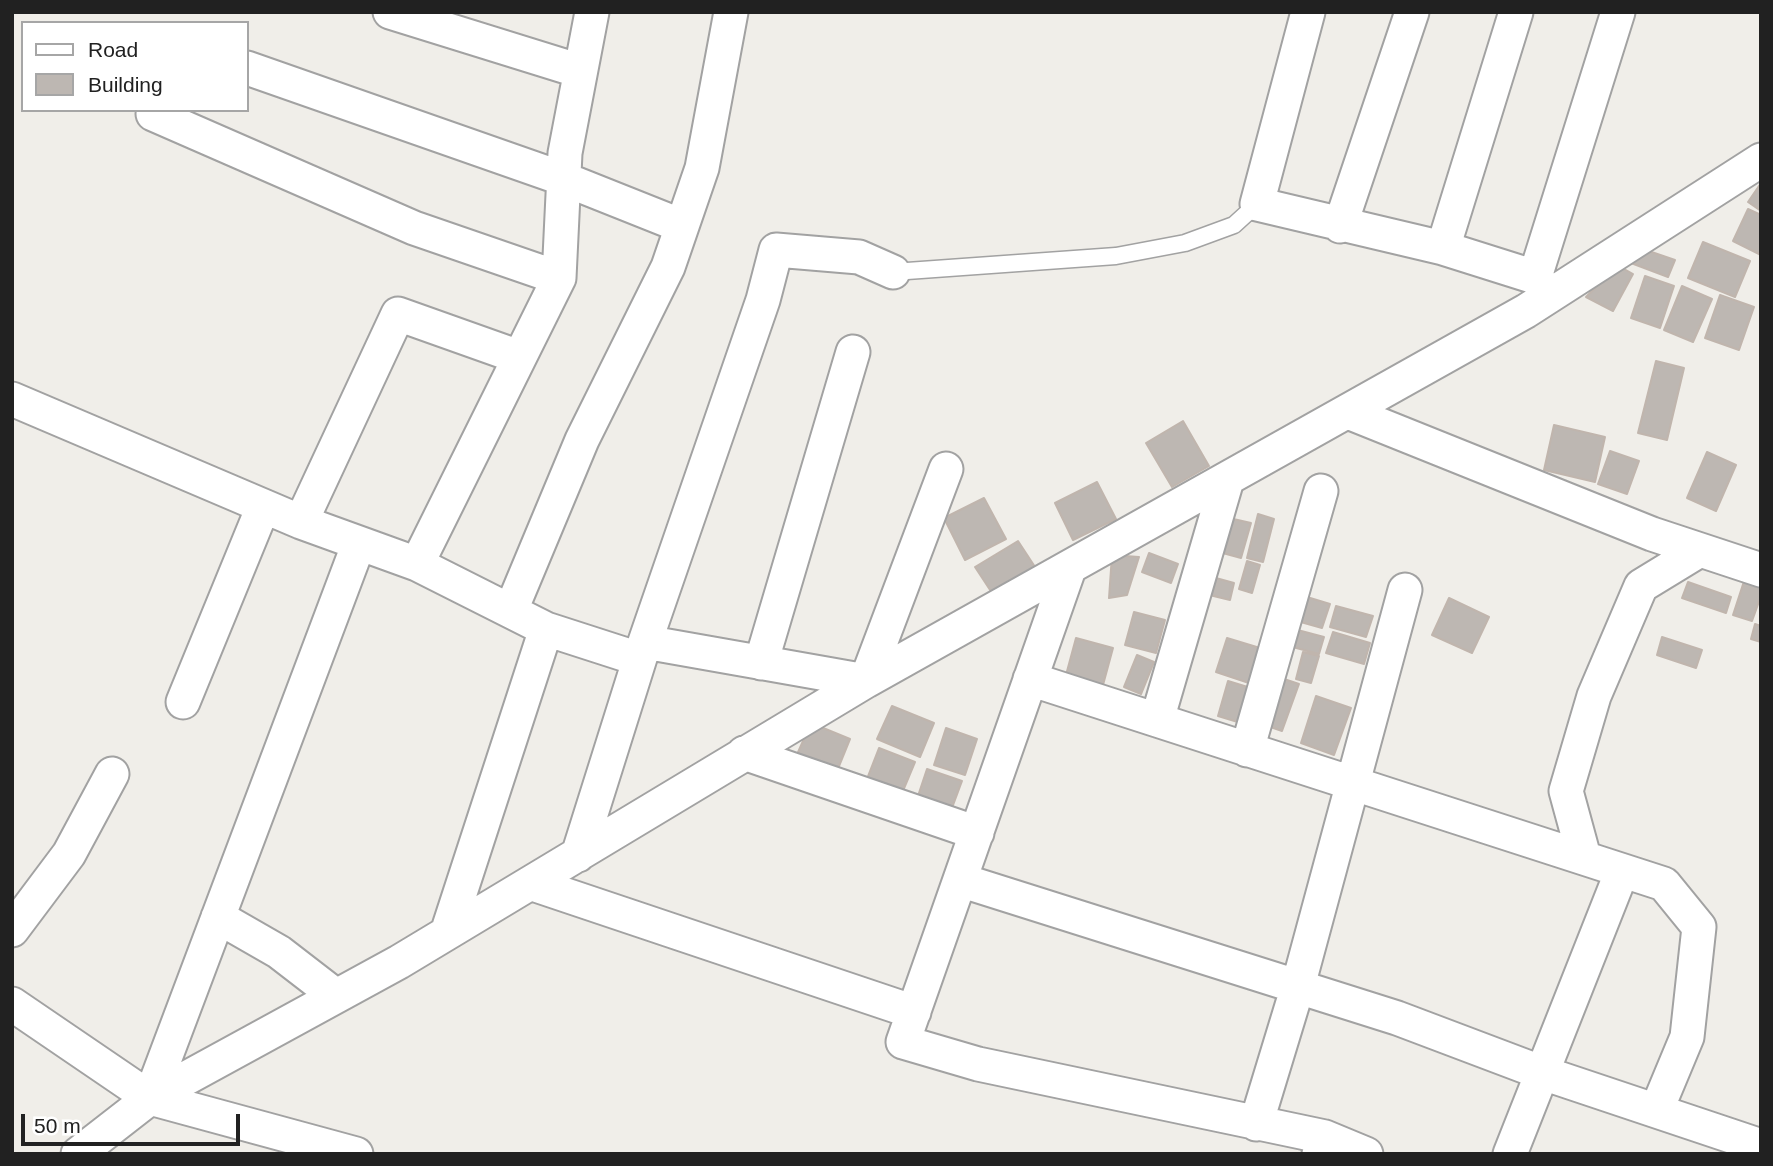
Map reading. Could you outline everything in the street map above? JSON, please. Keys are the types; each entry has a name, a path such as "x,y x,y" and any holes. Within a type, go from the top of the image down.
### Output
{"street":[{"path":"390,12 580,71"},
{"path":"417,564 559,278 565,153 592,12"},
{"path":"511,610 582,440 668,267 702,168 731,12"},
{"path":"1308,12 1257,204 1340,226 1443,248 1543,286"},
{"path":"1340,226 1412,12"},
{"path":"1443,248 1516,12"},
{"path":"1543,286 1618,12"},
{"path":"248,68 564,179 682,226"},
{"path":"153,114 414,228 559,278"},
{"path":"78,1154 150,1097 336,996 533,884 866,681 1348,412 1543,286 1761,160"},
{"path":"578,855 642,650 763,300 776,250 859,257 893,272"},
{"path":"301,522 398,314 519,358"},
{"path":"761,663 853,352"},
{"path":"12,399 263,507 417,564 546,629 642,650 761,663 866,681"},
{"path":"1348,412 1652,534 1761,570"},
{"path":"866,681 946,469"},
{"path":"1157,720 1227,480"},
{"path":"1247,750 1321,491"},
{"path":"183,702 263,507"},
{"path":"150,1097 359,543"},
{"path":"1584,857 1566,791 1594,696 1641,586 1700,550"},
{"path":"1069,569 904,1042 978,1064 1256,1124 1322,1145 1366,1154"},
{"path":"1256,1124 1298,986 1405,590"},
{"path":"447,933 546,629"},
{"path":"1030,679 1664,884 1699,927 1687,1037 1657,1108"},
{"path":"744,753 976,833"},
{"path":"12,930 69,855 112,774"},
{"path":"1510,1154 1540,1072 1622,871"},
{"path":"960,880 1397,1018 1540,1072 1657,1108 1761,1146"},
{"path":"533,884 914,1012"},
{"path":"218,917 278,952 336,996"},
{"path":"12,1004 150,1097 356,1154"}],"lane":[{"path":"893,272 1116,257 1185,243 1234,225 1257,204"}],"building":[{"path":"1761,183 1761,211 1748,202"},
{"path":"1748,209 1761,215 1761,255 1733,241"},
{"path":"1703,242 1750,261 1735,297 1688,278"},
{"path":"1634,246 1675,260 1668,277 1623,260"},
{"path":"1617,265 1633,274 1613,311 1586,297"},
{"path":"1645,276 1674,286 1660,328 1631,318"},
{"path":"1682,286 1712,299 1693,342 1664,330"},
{"path":"1720,295 1754,307 1739,350 1705,338"},
{"path":"1656,361 1684,368 1667,440 1638,433"},
{"path":"1183,421 1209,466 1172,487 1146,443"},
{"path":"1554,425 1605,437 1595,482 1544,470"},
{"path":"1610,451 1639,461 1627,494 1598,484"},
{"path":"1707,452 1736,465 1716,511 1687,498"},
{"path":"1097,482 1116,519 1073,540 1055,503"},
{"path":"984,498 1006,539 965,560 944,518"},
{"path":"1258,514 1274,519 1263,562 1247,558"},
{"path":"1229,518 1251,523 1241,558 1219,552"},
{"path":"1018,541 1039,573 996,599 975,567"},
{"path":"1149,553 1178,564 1171,583 1142,572"},
{"path":"1112,555 1139,557 1127,595 1109,598"},
{"path":"1247,561 1260,565 1252,593 1239,589"},
{"path":"1747,572 1761,577 1761,596 1752,621 1733,615"},
{"path":"1205,575 1234,583 1230,600 1201,593"},
{"path":"1688,582 1731,597 1726,613 1682,598"},
{"path":"1297,594 1330,604 1322,628 1290,619"},
{"path":"1449,598 1489,617 1472,653 1432,635"},
{"path":"1336,606 1373,616 1366,637 1330,627"},
{"path":"1134,612 1165,620 1156,653 1125,645"},
{"path":"1755,624 1761,626 1761,642 1751,639"},
{"path":"1290,628 1324,637 1319,654 1285,645"},
{"path":"1333,632 1370,643 1364,664 1326,653"},
{"path":"1662,637 1702,650 1696,668 1657,655"},
{"path":"1076,638 1113,648 1103,685 1066,675"},
{"path":"1227,638 1260,648 1249,683 1216,672"},
{"path":"1303,652 1319,656 1311,683 1296,679"},
{"path":"1137,655 1154,662 1141,694 1124,687"},
{"path":"1275,676 1299,684 1282,731 1259,723"},
{"path":"1228,681 1251,688 1241,723 1218,716"},
{"path":"1316,696 1351,708 1334,755 1301,743"},
{"path":"892,706 934,723 920,757 877,739"},
{"path":"811,723 850,739 835,776 795,759"},
{"path":"946,728 977,739 965,775 934,765"},
{"path":"879,748 915,762 900,798 865,784"},
{"path":"927,769 962,781 949,816 915,805"}]}
